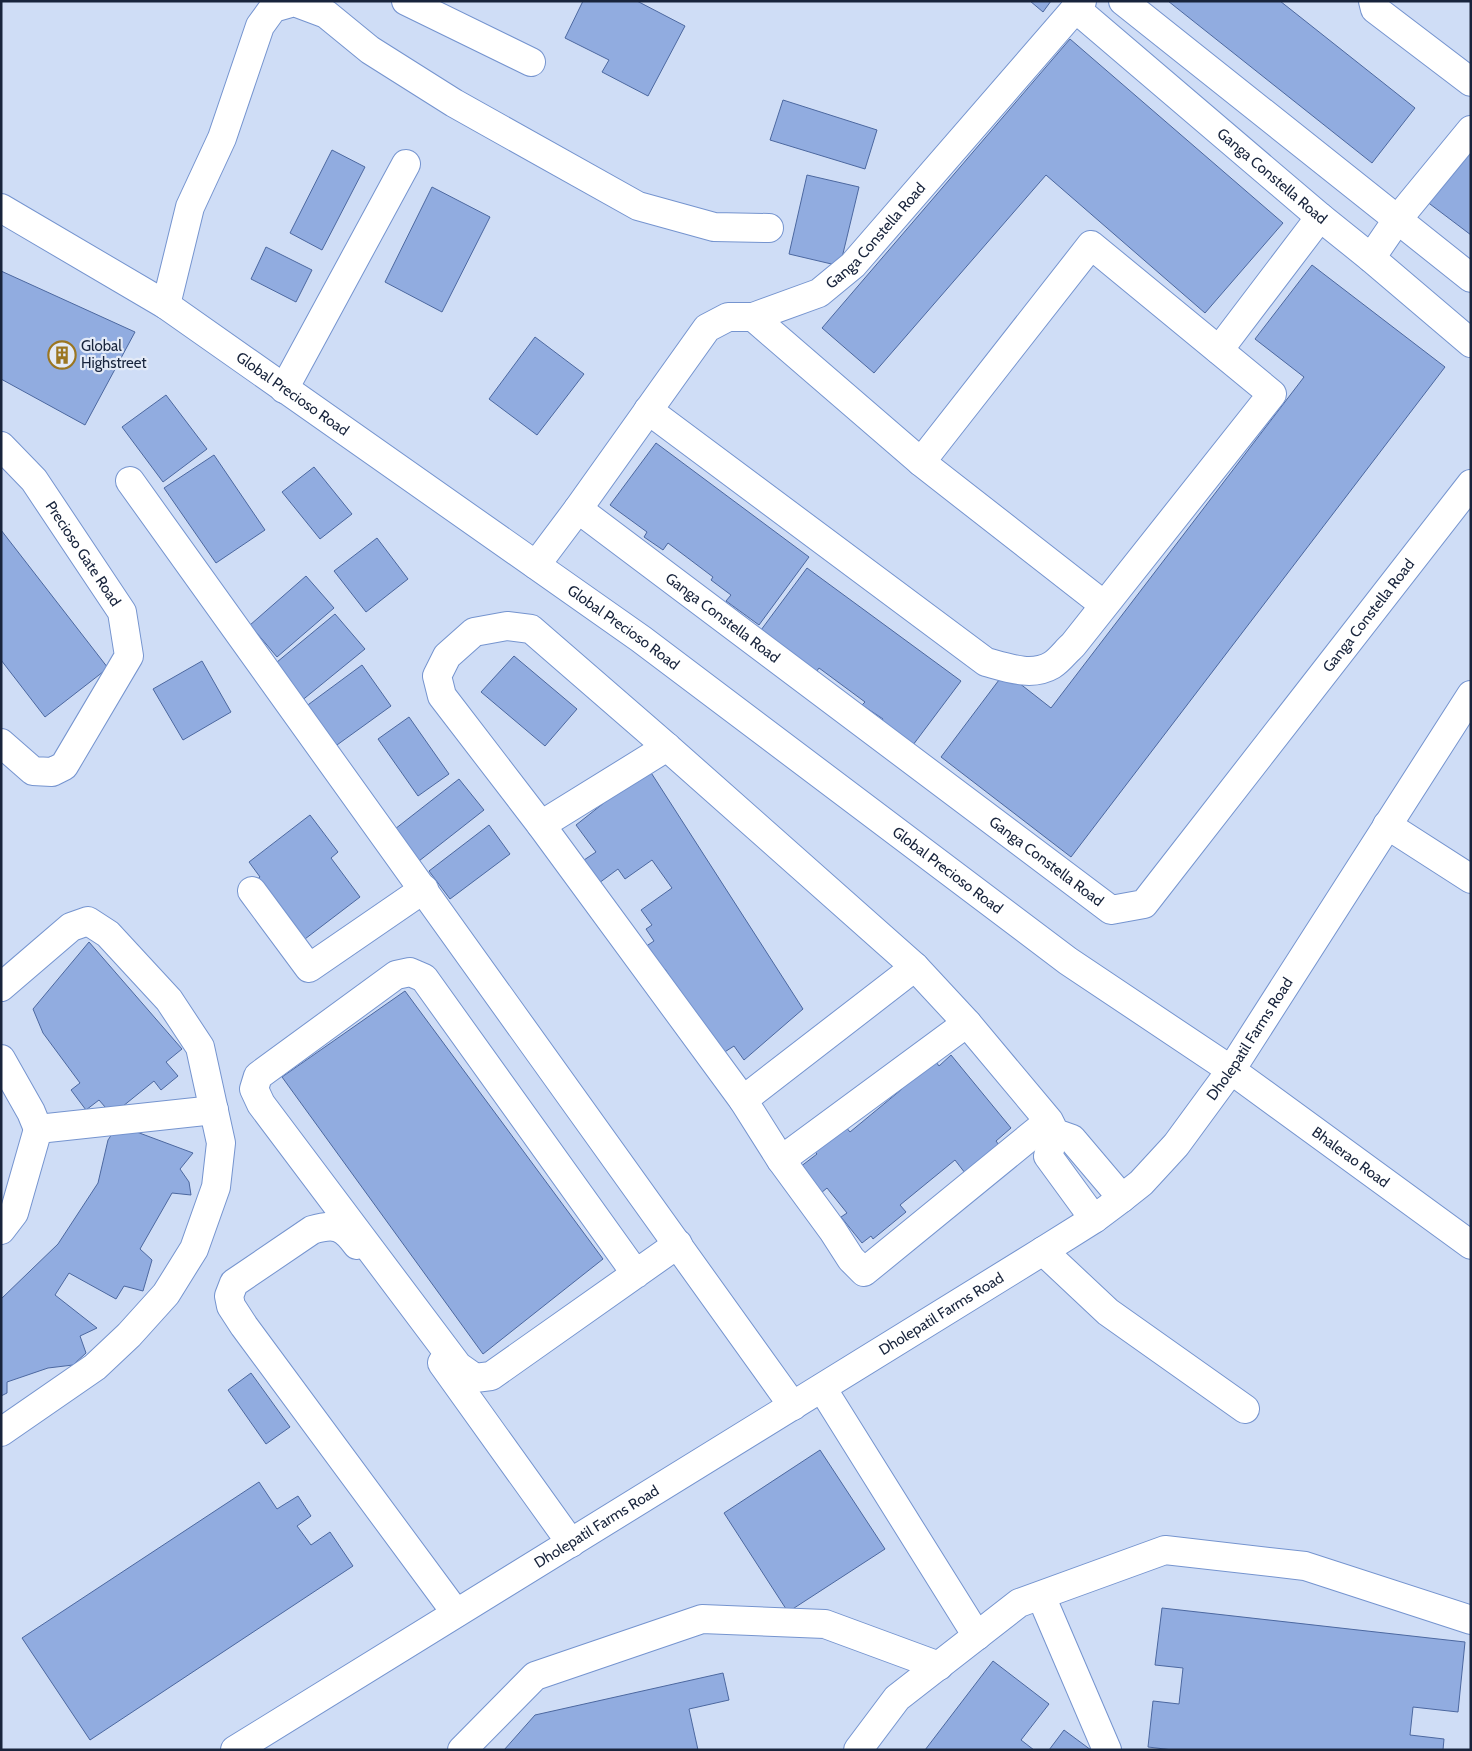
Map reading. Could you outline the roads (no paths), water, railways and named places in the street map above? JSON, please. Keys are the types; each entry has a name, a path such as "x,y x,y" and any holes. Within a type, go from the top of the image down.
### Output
{"street":[{"path":"166,305 190,207 222,138 260,26 273,8 294,1 326,14 370,50 454,103 638,206 714,227 769,228"},
{"path":"406,1 530,62"},
{"path":"1122,1 1471,278"},
{"path":"1373,1 1375,9 1471,82"},
{"name":"Ganga Constella Road","path":"536,565 578,510 706,328 728,318 753,317 819,293 853,264 1078,5 1320,217 1372,258 1471,342"},
{"path":"1372,258 1397,220 1471,130"},
{"path":"284,388 406,164"},
{"name":"Global Precioso Road","path":"1,208 166,305 641,639 1068,961 1231,1070"},
{"path":"1219,350 1320,217"},
{"path":"648,410 986,662 1014,670 1036,671 1053,664 1073,645 1272,394 1091,245 921,462"},
{"path":"753,317 921,462 1104,605"},
{"name":"Precioso Gate Road","path":"1,446 34,480 122,612 129,656 64,766 52,772 33,771 1,743"},
{"path":"130,481 793,1406"},
{"name":"Ganga Constella Road","path":"578,510 1111,910 1144,904 1471,484"},
{"path":"1052,1127 864,1272 850,1259 833,1231 781,1160 743,1100 541,825 442,696 437,676 447,656 474,632 506,626 531,629 915,967 967,1023 1052,1127 1072,1139 1122,1198"},
{"name":"Dholepatil Farms Road","path":"235,1750 1043,1251 1094,1219 1141,1182 1176,1145 1231,1070 1471,695"},
{"path":"541,825 667,747"},
{"path":"1387,825 1471,879"},
{"path":"252,891 308,968 424,890"},
{"path":"1,987 71,927 88,921 108,934 169,1000 200,1047 221,1143 216,1186 194,1249 166,1294 129,1335 95,1367 1,1432"},
{"path":"743,1100 915,967"},
{"path":"636,1274 424,978 410,972 396,975 258,1076 254,1089 261,1104 458,1366 475,1378 490,1376 636,1274 678,1244"},
{"path":"781,1160 967,1023"},
{"path":"1,1060 31,1112 38,1129 14,1213 1,1230"},
{"name":"Bhalerao Road","path":"1231,1070 1471,1244"},
{"path":"38,1129 214,1110"},
{"path":"1052,1127 1048,1156 1094,1219"},
{"path":"456,1613 231,1306 229,1296 234,1283 312,1230 328,1225 342,1229 355,1242 571,1543"},
{"path":"1043,1251 1108,1312 1245,1409"},
{"path":"822,1388 977,1636"},
{"path":"858,1750 897,1698 1019,1603 1165,1550 1306,1566 1471,1620"},
{"path":"1041,1596 1107,1750"},
{"path":"462,1750 535,1676 702,1618 824,1624 939,1666"}],"place":[{"name":"Global Highstreet","path":"62,355"}]}
